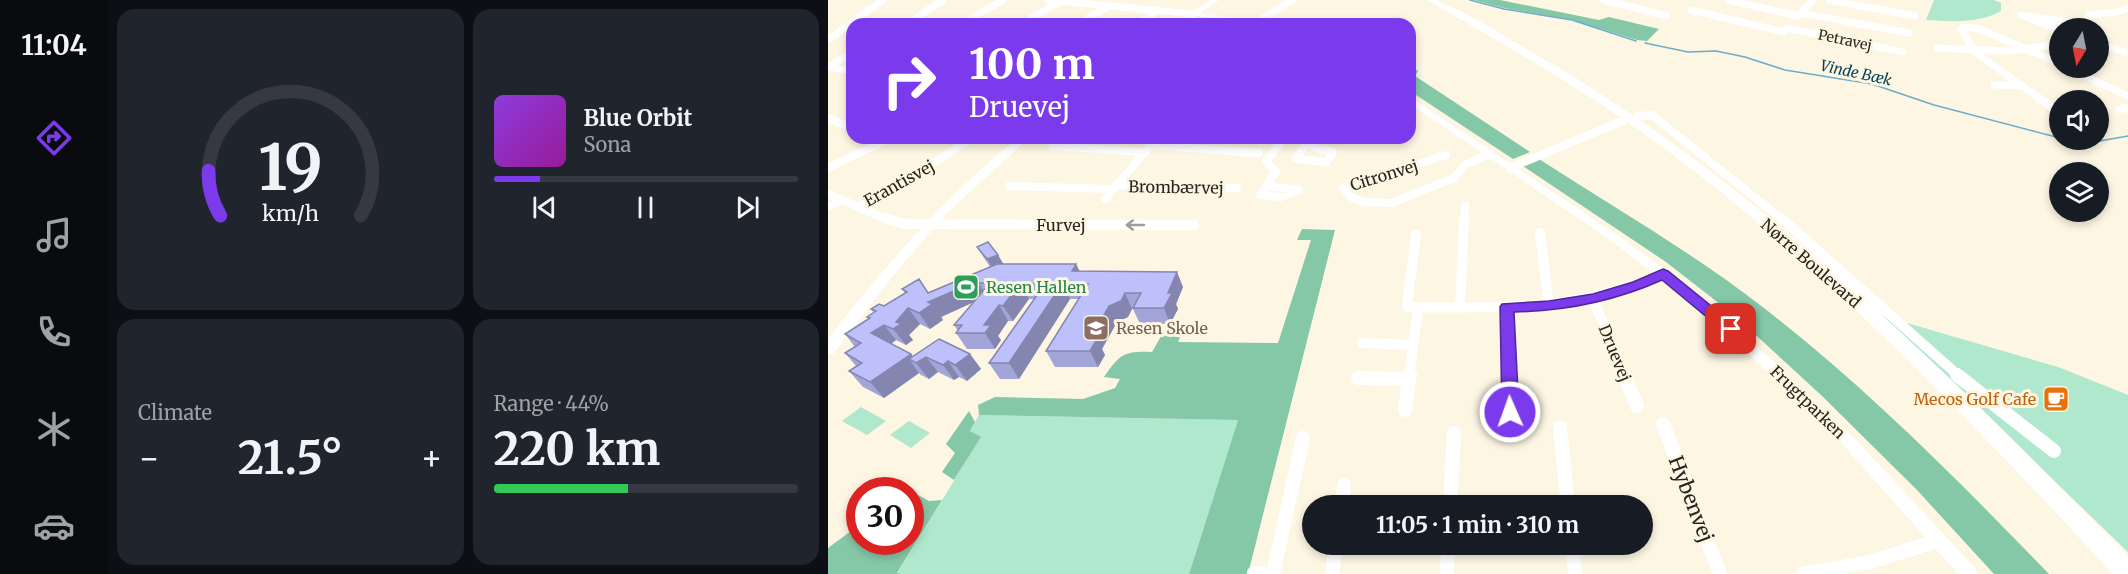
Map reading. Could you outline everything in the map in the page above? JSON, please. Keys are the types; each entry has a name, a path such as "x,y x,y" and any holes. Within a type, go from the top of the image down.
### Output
{"highway":[{"name":"Nørre Boulevard","path":"1442,4 1597,95 1670,147 1785,239 1938,379 2128,573"}],"main road":[{"path":"1188,18 1215,0"},
{"name":"Nørre Boulevard","path":"1430,0 1442,4"},
{"path":"828,350 928,224 984,171 1017,144"}],"street":[{"path":"858,18 883,0"},
{"path":"916,18 943,0"},
{"path":"972,18 1003,0"},
{"path":"1048,0 1232,18"},
{"path":"1088,18 1118,0"},
{"path":"1266,18 1293,0"},
{"path":"1604,0 1667,16"},
{"name":"Petravej","path":"1728,0 1909,33"},
{"name":"Petravej","path":"1777,40 1810,0"},
{"path":"1829,0 1915,16"},
{"path":"1031,18 1061,1"},
{"path":"2087,18 2089,15 2117,12 2128,8"},
{"path":"1147,18 1158,10"},
{"name":"Petravej","path":"1691,10 1755,25 1904,52"},
{"path":"1700,22 1709,14"},
{"path":"2049,20 2021,15 2049,26"},
{"path":"1747,32 1755,25"},
{"path":"828,40 846,27"},
{"path":"2049,59 1980,29 1963,27 1961,29 1975,51 2049,106"},
{"path":"1937,48 1975,51 2027,49 2049,45"},
{"path":"2109,47 2124,52"},
{"path":"828,67 846,56"},
{"path":"1978,63 1991,63"},
{"path":"828,67 846,69"},
{"path":"2088,78 2128,96"},
{"path":"2079,84 2096,82"},
{"path":"1994,85 2024,86"},
{"name":"Frugtparken","path":"1416,104 1663,274 1731,329 1785,378 1850,443 1969,574"},
{"path":"1638,116 1646,114 1652,116 1784,221 1979,394 2054,451"},
{"path":"828,118 846,126"},
{"path":"1510,168 1622,121"},
{"path":"828,168 877,144"},
{"name":"Erantisvej","path":"857,207 909,179 963,144"},
{"path":"1266,186 1276,172 1266,161 1279,144"},
{"path":"1150,145 1259,153"},
{"name":"Brombærvej","path":"1105,199 1150,145"},
{"name":"Brombærvej","path":"1053,146 1143,152"},
{"name":"Citronvej","path":"1446,155 1343,188 1351,197 1364,202 1392,203 1454,178 1466,164 1491,154"},
{"name":"Brombærvej","path":"1009,186 1237,188"},
{"name":"Furvej","path":"828,194 893,222 1194,225"},
{"path":"828,207 842,200"},
{"path":"1460,307 1465,206"},
{"path":"1540,233 1549,306"},
{"path":"1416,234 1407,307 1549,306 1593,299 1638,285 1663,274"},
{"name":"Druevej","path":"1593,299 1637,406"},
{"path":"1405,410 1418,307"},
{"path":"1507,307 1510,412"},
{"path":"1362,344 1413,345"},
{"path":"1358,378 1409,379"},
{"name":"Hybenvej","path":"1663,424 1720,574"},
{"path":"1560,428 1567,495"},
{"path":"1451,495 1454,433"},
{"path":"1273,574 1303,438"},
{"path":"1343,495 1344,486"},
{"path":"1803,574 1870,562 1940,540"},
{"path":"1332,574 1335,555"},
{"path":"1447,574 1448,555"},
{"path":"1573,555 1575,574"},
{"path":"1254,573 1264,574"}],"green space":[{"path":"1474,0 1500,0 1599,20 1609,17 1659,29 1647,41 1637,40 1573,20 1504,8"},
{"path":"1934,0 1994,0 2001,3 2001,11 1974,20 1926,20"},
{"path":"1416,77 1530,152 1513,159 1416,95"},
{"path":"1539,159 1706,266 1799,336 1909,434 2049,574 1994,574 1917,490 1821,395 1734,315 1666,262 1523,166"},
{"path":"1302,229 1335,230 1248,574 1189,574 1238,420 979,415 978,405 995,397 1083,399 1115,388 1120,379 1104,377 1114,363 1129,353 1152,352 1164,331 1185,325 1178,342 1278,343 1311,240 1297,240"},
{"path":"1883,316 2058,367 2128,395 2128,552"},
{"path":"861,407 886,421 867,435 842,421"},
{"path":"969,411 975,422 970,431 981,437 954,480 942,472 955,453 946,444"},
{"path":"979,415 1238,420 1189,574 897,574 909,555 924,555 924,530 980,438 970,431"},
{"path":"909,421 930,433 911,448 890,435"},
{"path":"924,498 929,501 942,500 924,529"},
{"path":"846,535 846,555 908,555 897,573 901,574 828,574 828,548"}],"building":[{"path":"988,242 998,255 987,259 977,247"},
{"path":"997,264 1076,264 1072,271 1177,272 1168,293 1172,293 1164,308 1133,308 1141,293 1125,293 1121,301 1109,306 1090,339 1097,339 1090,351 1046,351 1088,284 1062,284 1009,363 989,363 1045,284 1020,283 1003,306 999,305 984,325 991,325 985,333 956,333 962,325 954,325 990,283 977,281 928,302 932,304 919,313 908,308 896,322 901,324 893,329 884,325 871,333 911,354 870,382 849,371 862,363 845,353 861,343 845,334 870,318 867,317 876,311 871,309 879,304 884,306 907,292 902,289 919,279 928,293"},
{"path":"939,339 970,354 955,365 948,361 943,365 926,357 916,363 909,359"}],"waterway":[{"name":"Vinde Bæk","path":"1470,0 1504,9 1572,20 1636,41"},
{"name":"Vinde Bæk","path":"1645,43 1688,52 1716,51 1745,57 1785,70 1872,84 1934,105 2049,135"},
{"name":"Vinde Bæk","path":"2109,139 2128,136"}],"place":[{"name":"Resen Hallen","path":"966,287"},
{"name":"Resen Skole","path":"1096,328"},
{"name":"Mecos Golf Cafe","path":"2056,399"}],"route":[{"path":"1510,412 1507,307 1549,306 1593,299 1638,285 1663,274 1731,329"}]}
